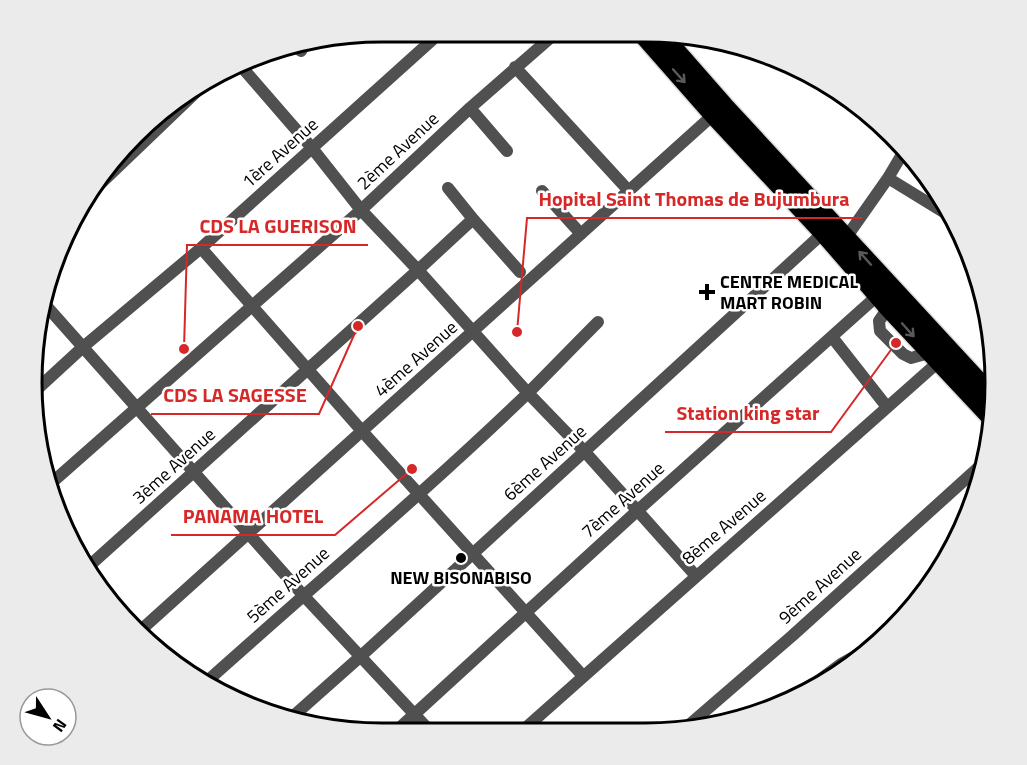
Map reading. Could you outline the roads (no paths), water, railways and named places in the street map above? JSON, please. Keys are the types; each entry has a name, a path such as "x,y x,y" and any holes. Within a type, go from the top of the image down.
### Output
{"highway":[{"path":"649,42 823,233 842,243 882,302 984,410"},
{"path":"670,43 842,243 952,350 985,387"}],"street":[{"name":"1ère Avenue","path":"42,385 83,347 201,248 430,42"},
{"name":"2ème Avenue","path":"56,479 361,210 470,108 545,42"},
{"path":"515,67 629,191"},
{"path":"245,71 312,148 361,210 585,452 696,576"},
{"path":"470,108 507,151"},
{"path":"121,164 177,111"},
{"name":"4ème Avenue","path":"145,626 713,115"},
{"path":"842,243 900,157"},
{"path":"888,178 937,208"},
{"path":"448,188 520,272"},
{"path":"542,191 581,234"},
{"name":"3ème Avenue","path":"93,562 473,219"},
{"name":"6ème Avenue","path":"298,712 823,233"},
{"path":"201,248 583,676"},
{"name":"7ème Avenue","path":"405,723 832,337 882,302"},
{"path":"50,311 303,595 423,723"},
{"name":"5ème Avenue","path":"212,677 420,494 528,393 598,322"},
{"path":"832,337 887,407"},
{"name":"8ème Avenue","path":"531,723 887,407 933,358 952,350"},
{"name":"9ème Avenue","path":"695,719 792,636 972,474"}],"place":[{"name":"CENTRE MEDICAL MART ROBIN","path":"707,292"},
{"name":"CDS LA SAGESSE","path":"358,326"},
{"name":"Hopital Saint Thomas de Bujumbura","path":"517,332"},
{"name":"Station king star","path":"896,343"},
{"name":"CDS LA GUERISON","path":"184,349"},
{"name":"PANAMA HOTEL","path":"412,469"},
{"name":"NEW BISONABISO","path":"461,558"}]}
